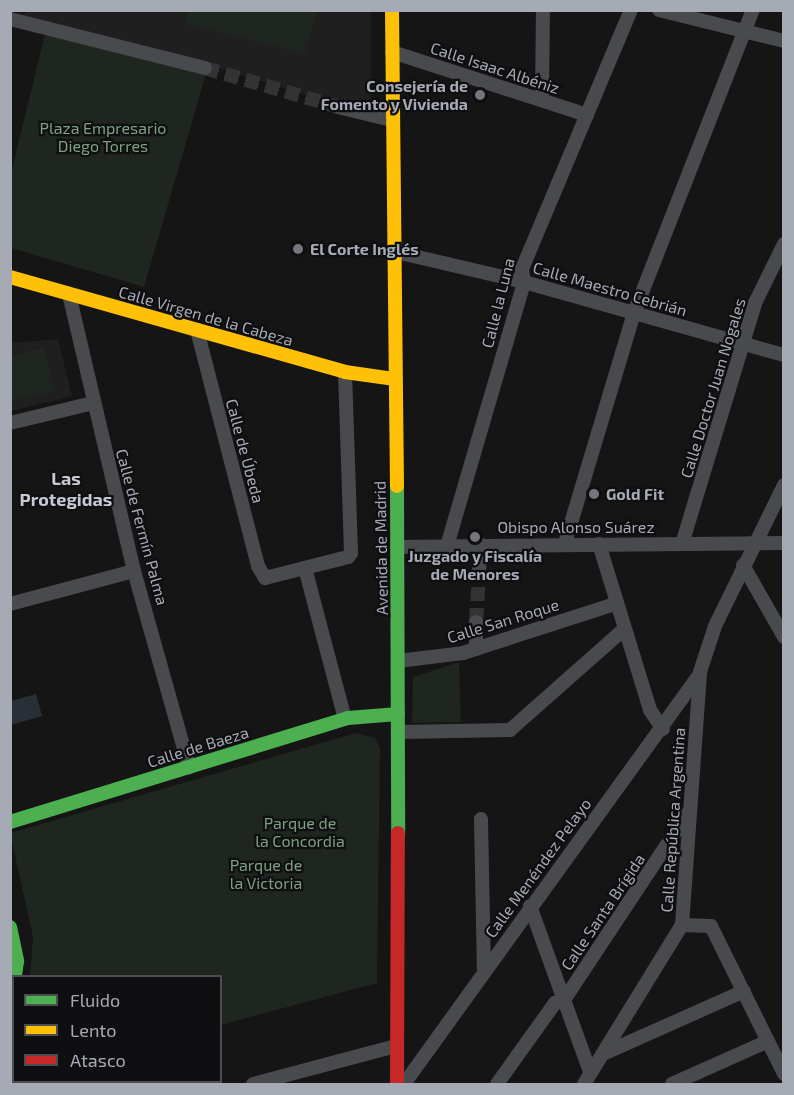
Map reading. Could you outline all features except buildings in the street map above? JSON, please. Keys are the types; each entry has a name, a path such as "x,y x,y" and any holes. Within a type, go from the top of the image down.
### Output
{"street":[{"name":"Avenida de Madrid","path":"392,10 392,251 398,661 397,1084"},
{"path":"542,99 543,10"},
{"name":"Calle la Luna","path":"447,546 524,282 522,269 631,10"},
{"path":"659,10 783,41"},
{"path":"565,543 634,313 746,33 753,10"},
{"path":"10,19 205,68"},
{"name":"Calle Isaac Albéniz","path":"392,52 587,115"},
{"path":"338,106 392,120"},
{"name":"Calle Doctor Juan Nogales","path":"682,544 755,303 783,244"},
{"name":"Calle Maestro Cebrián","path":"392,251 524,282 783,355"},
{"name":"Calle Virgen de la Cabeza","path":"10,277 345,372 394,379"},
{"name":"Calle de Fermín Palma","path":"69,294 134,571 189,767"},
{"name":"Calle de Úbeda","path":"197,330 258,566 265,578 305,568"},
{"path":"345,372 352,548 348,557 305,568 345,719"},
{"path":"10,423 93,403"},
{"name":"Calle República Argentina","path":"587,1078 605,1053 682,925 700,672 715,626 783,485"},
{"name":"Obispo Alonso Suárez","path":"397,547 565,543 783,543"},
{"path":"479,575 480,544"},
{"path":"599,544 615,604 650,710 663,729"},
{"path":"743,565 783,634"},
{"path":"10,604 134,571"},
{"name":"Calle San Roque","path":"398,661 476,649 615,604"},
{"path":"476,622 476,649"},
{"path":"398,732 510,730 623,630"},
{"name":"Calle Menéndez Pelayo","path":"404,1084 530,906 663,729 700,672"},
{"name":"Calle de Baeza","path":"10,822 345,719 398,714"},
{"name":"Calle Santa Brígida","path":"497,1084 555,1003 564,1000 689,811"},
{"path":"481,819 484,971"},
{"path":"530,906 539,937 564,1000 587,1078"},
{"path":"682,925 711,926 783,1074"},
{"path":"10,927 17,960 15,975"},
{"path":"507,938 521,932 539,937"},
{"path":"605,1053 744,991"},
{"path":"672,1084 768,1041"},
{"path":"253,1084 396,1046"}],"shaded area":[{"path":"29,10 371,11 371,102 325,101 147,46 19,17"},
{"path":"58,339 72,396 11,411 10,343"},
{"path":"36,694 42,716 11,725 11,701"}],"green space":[{"path":"188,10 316,11 305,54 184,24"},
{"name":"Plaza Empresario Diego Torres","path":"45,34 206,74 144,287 11,248 11,173"},
{"path":"44,348 54,391 11,401 11,356"},
{"path":"459,662 461,722 412,723 413,677"},
{"name":"Parque de la Concordia","path":"356,733 375,738 380,749 377,983 222,1025 222,975 30,975 33,937 10,833"}],"tunnel":[{"path":"205,68 338,107"},
{"path":"476,622 479,575"}],"tram line":[{"path":"10,1051 12,1056"},
{"path":"10,1071 12,1078"}],"traffic: fast":[{"path":"397,486 398,833"},
{"path":"10,822 348,718 398,714"},
{"path":"10,927 17,961 15,975"}],"traffic: slow":[{"path":"392,10 397,486"},
{"path":"10,277 345,372 394,379"}],"traffic: jam":[{"path":"397,1084 398,833"}],"place":[{"name":"Consejería de Fomento y Vivienda","path":"480,95"},
{"name":"El Corte Inglés","path":"298,249"},
{"name":"Gold Fit","path":"594,494"},
{"name":"Juzgado y Fiscalía de Menores","path":"475,537"}],"district":[{"name":"Las Protegidas","path":"66,489"}],"park label":[{"name":"Parque de la Victoria","path":"266,874"}]}
